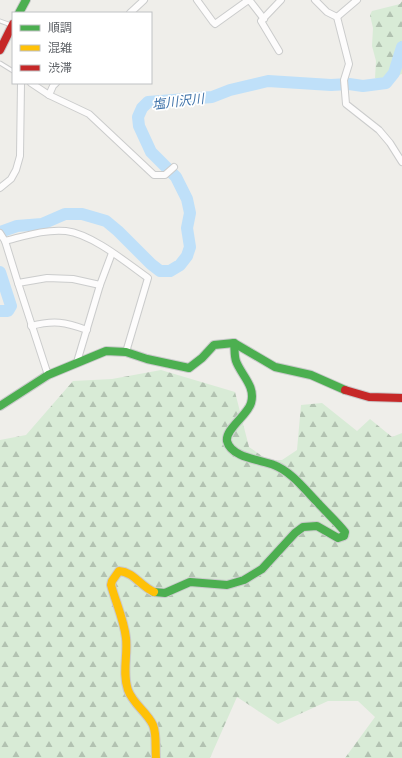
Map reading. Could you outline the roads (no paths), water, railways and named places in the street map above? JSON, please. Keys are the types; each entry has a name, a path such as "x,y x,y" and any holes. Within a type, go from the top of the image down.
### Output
{"street":[{"path":"20,12 26,0"},
{"path":"131,12 144,0"},
{"path":"197,0 212,22 216,24 247,1 250,2 264,19"},
{"path":"279,51 261,21 281,0"},
{"path":"315,0 327,12 337,17 349,64 344,80 346,104 379,130 390,143 402,162"},
{"path":"337,17 357,0"},
{"path":"0,50 12,27"},
{"path":"0,188 11,179 16,170 20,156 20,84"},
{"path":"33,84 49,95 89,114 154,175 165,175 174,167"},
{"path":"49,95 55,84"},
{"path":"5,241 43,232 66,231 79,234 112,253 148,278 126,352"},
{"path":"0,233 5,241 31,326 48,375"},
{"path":"77,362 100,285 112,253"},
{"path":"18,283 47,278 73,279 100,285"},
{"path":"31,326 48,322 69,324 87,330"},
{"path":"156,758 156,734 152,724 132,698 128,689 126,671 126,636 111,585 119,571 125,570 133,575 147,589 162,594 189,582 216,585 232,584 246,579 261,570 292,535 305,526 315,526 338,538 344,536 345,532 292,476 275,466 243,456 230,447 227,441 229,434 247,411 251,397 250,388 246,378 236,362 234,343"},
{"path":"0,406 48,375 106,351 126,352 147,359 189,368 202,358 214,345 234,343 275,367 299,371 311,375 340,389 369,397 402,398"}],"lane":[{"path":"0,21 12,25"},
{"path":"0,63 12,70"}],"waterway":[{"name":"塩川沢川","path":"0,232 17,226 42,224 65,214 82,214 106,221 151,264 160,271 170,271 180,265 187,256 190,247 187,228 190,213 187,199 176,177 151,152 139,126 138,117 142,108 148,102 212,97 230,90 268,81 331,85 349,84 363,86 386,83 394,73 402,47"},
{"name":"塩川沢川","path":"0,272 11,306 8,311 0,311"}]}
